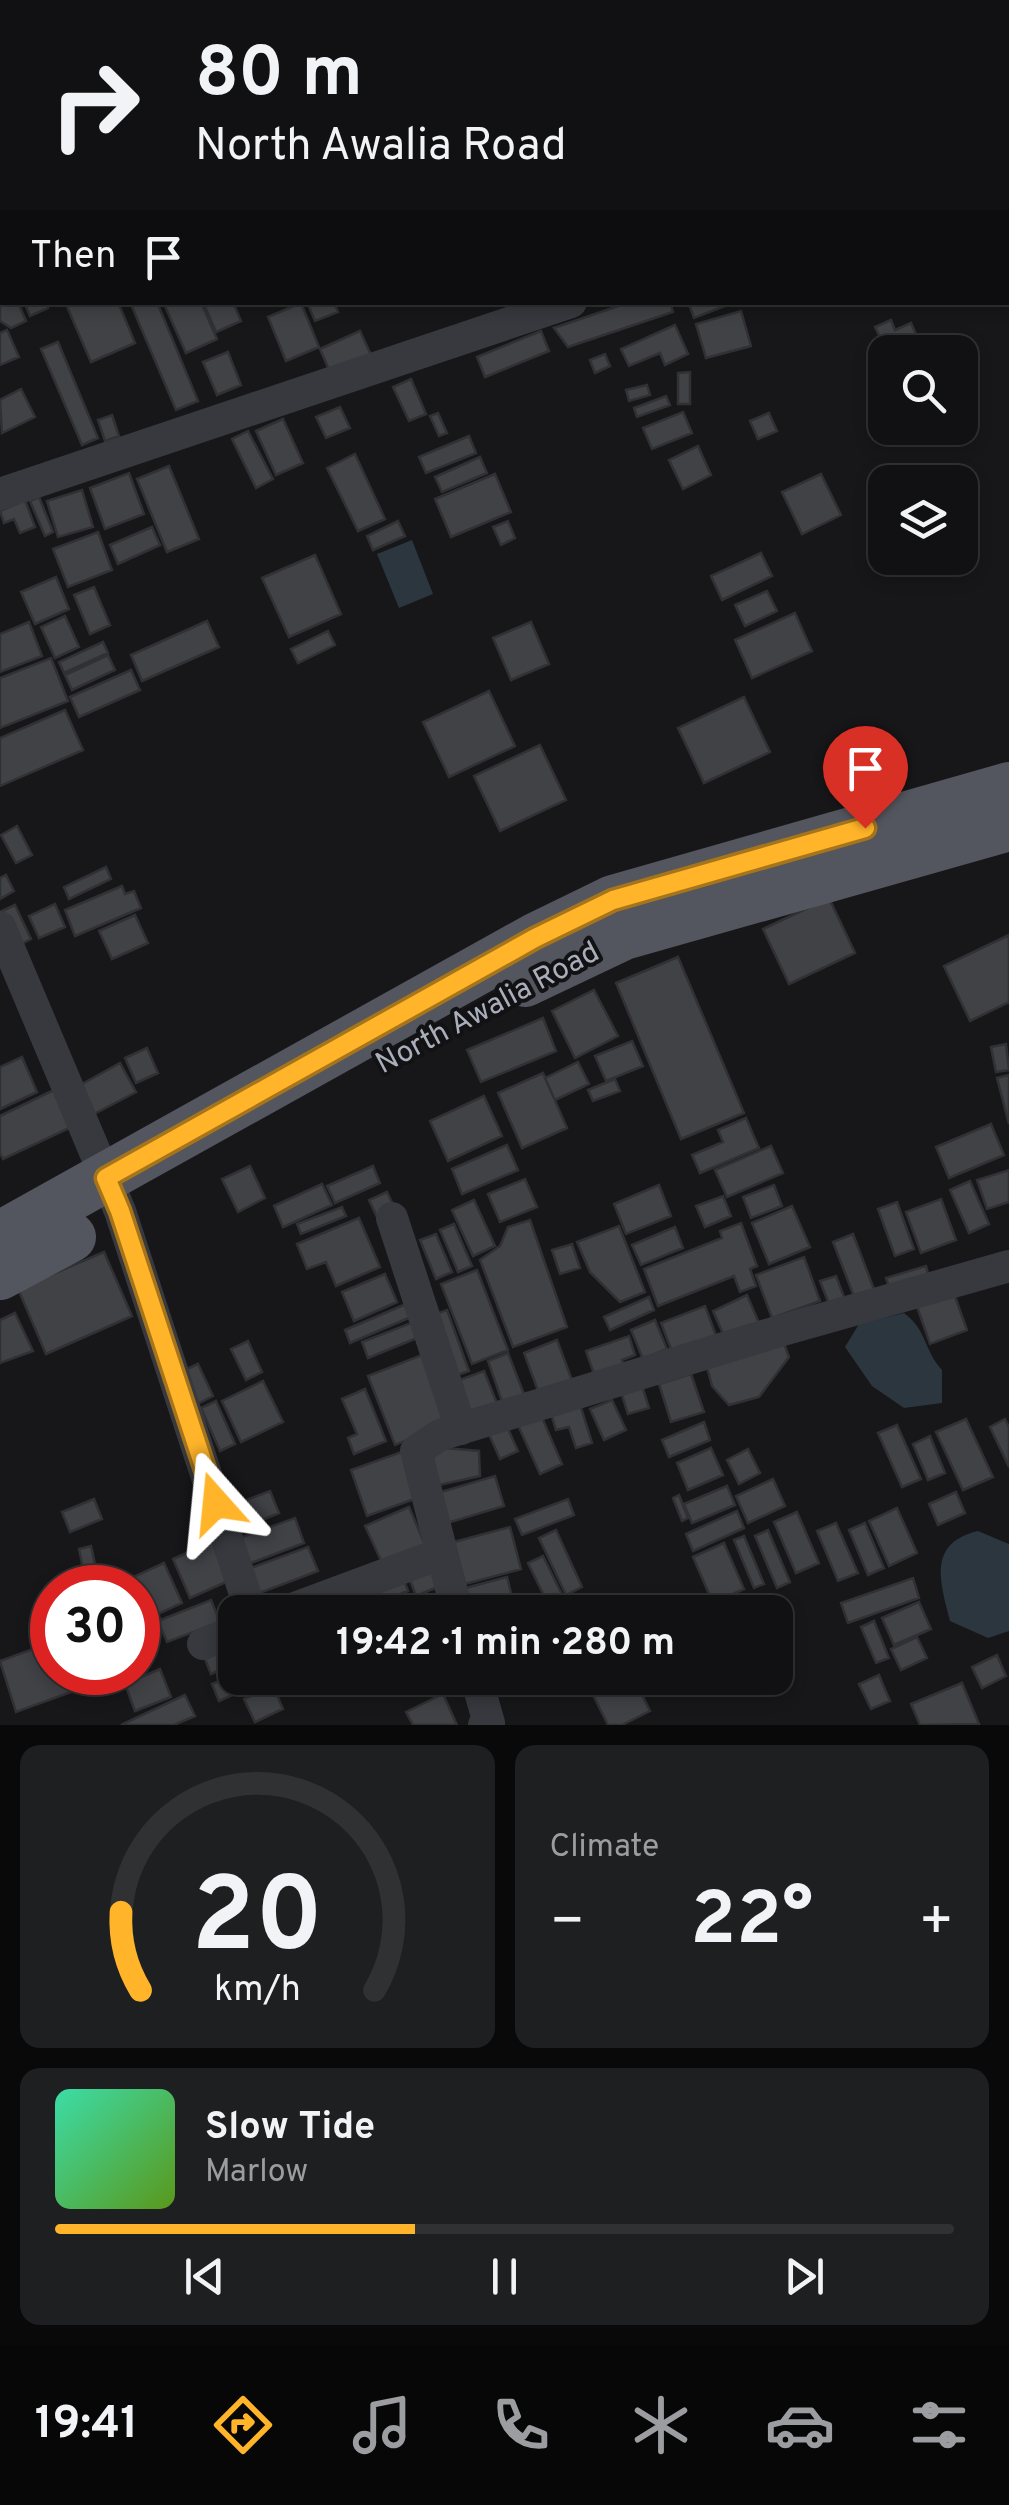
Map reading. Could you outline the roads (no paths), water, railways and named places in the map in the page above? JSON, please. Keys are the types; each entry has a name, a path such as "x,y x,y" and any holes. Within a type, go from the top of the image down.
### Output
{"main road":[{"name":"North Awalia Road","path":"0,1275 113,1195 535,938 613,900 1009,787"},
{"name":"North Awalia Road","path":"0,1236 113,1195 552,967 624,935 1009,826"}],"street":[{"path":"0,494 561,305"},
{"path":"0,927 113,1195 246,1595"},
{"path":"392,1218 461,1429"},
{"path":"452,1595 416,1451 440,1435 782,1330 1009,1266"},
{"path":"330,1595 440,1554"},
{"path":"203,1644 218,1638"},
{"path":"481,1695 489,1723 484,1725"}]}
